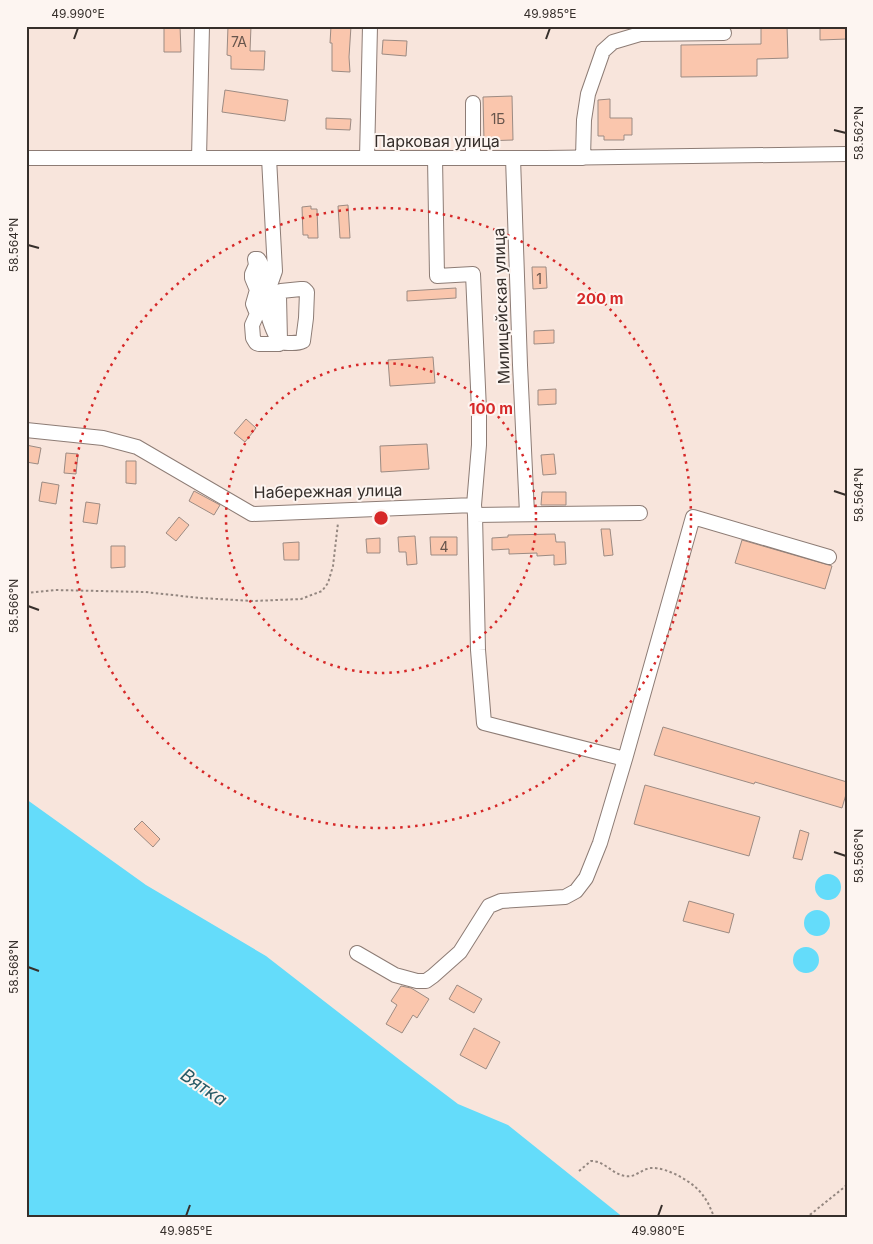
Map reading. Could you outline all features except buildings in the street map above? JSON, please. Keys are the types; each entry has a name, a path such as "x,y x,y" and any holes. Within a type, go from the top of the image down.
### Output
{"street":[{"path":"199,158 202,26"},
{"path":"367,158 370,26"},
{"path":"583,158 584,120 588,94 603,51 613,42 640,34 724,32"},
{"path":"473,103 473,158"},
{"name":"Парковая улица","path":"26,158 583,158 847,154"},
{"path":"269,158 275,271 281,291 279,296 277,343"},
{"path":"435,158 437,276 473,274 479,410 475,510 478,650 484,723 625,759"},
{"name":"Милицейская улица","path":"513,158 520,365 528,513"},
{"path":"277,343 263,296 261,262 255,259 256,265 252,278 258,290 253,304 257,314 252,325 252,338 256,343 262,345 301,342 304,336 308,298 306,290 281,291"},
{"path":"271,321 281,291 281,281 275,271"},
{"name":"Набережная улица","path":"26,430 102,438 137,447 252,514 338,510 475,510 528,513 640,512"},
{"path":"357,953 395,975 417,981 426,980 460,952 489,906 501,901 565,897 576,891 586,878 600,843 693,517 829,557"}],"path":[{"path":"26,593 55,590 145,592 253,601 301,599 322,591 328,583 333,566 338,510"},
{"path":"579,1171 591,1161 596,1161 602,1163 615,1173 631,1177 652,1168 668,1172 688,1182 700,1191 715,1218"},
{"path":"806,1218 847,1185"}],"water":[{"name":"Вятка","path":"26,799 146,885 266,956 458,1104 508,1125 624,1218 26,1218"},
{"path":"828,874 838,877 841,887 838,897 828,900 818,897 815,887 818,877"},
{"path":"817,910 827,913 830,923 827,933 817,936 807,933 804,923 807,913"},
{"path":"806,947 816,950 819,960 816,970 806,973 796,970 793,960 796,950"}]}
